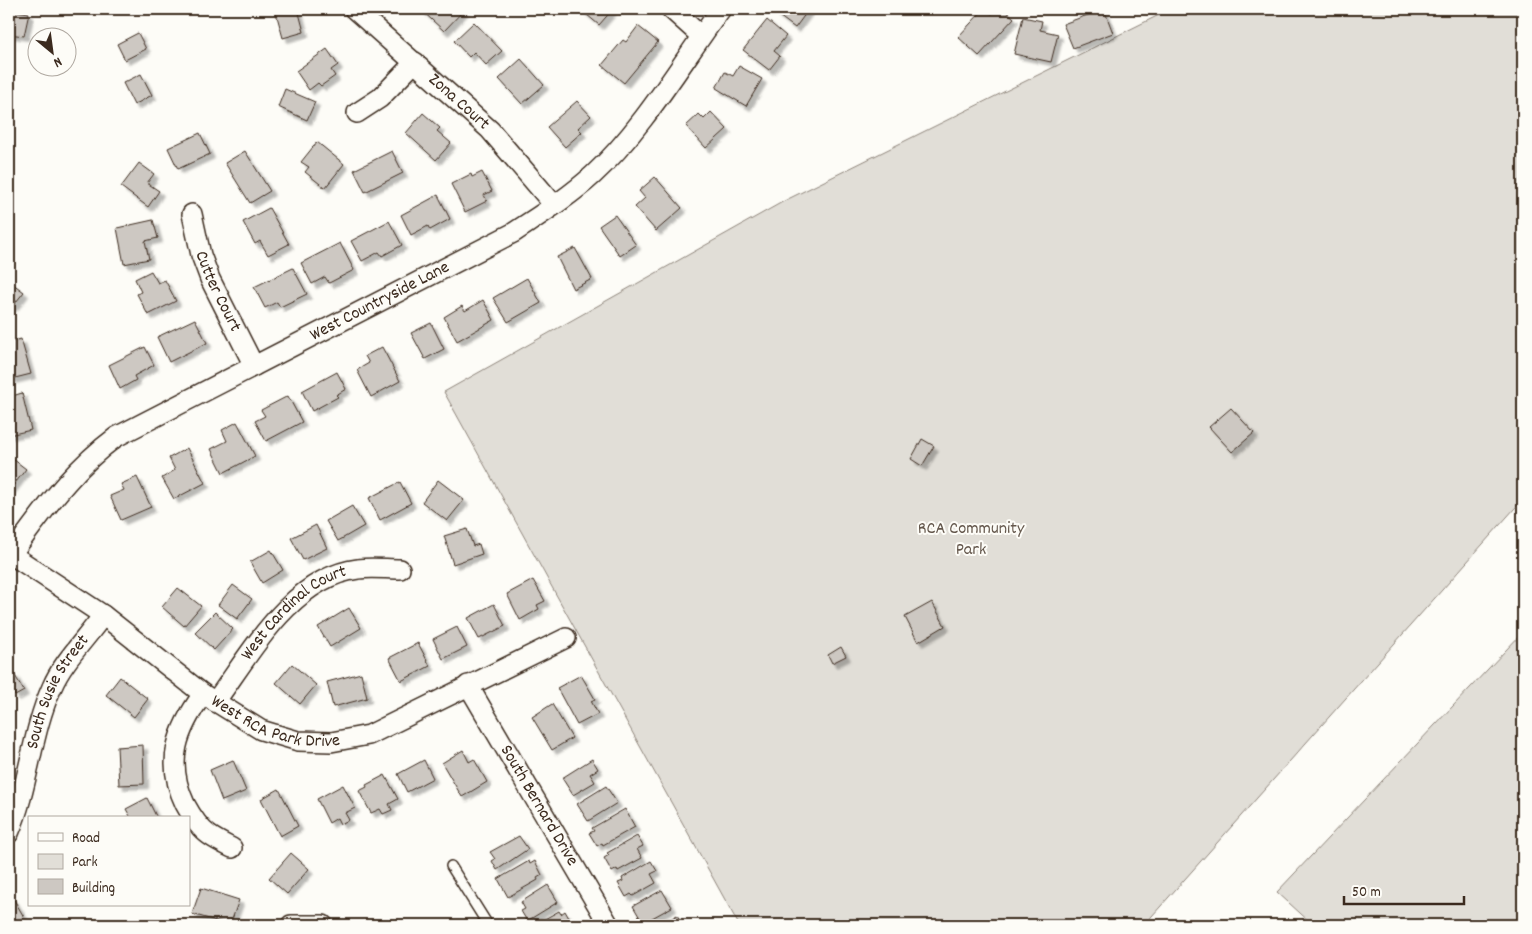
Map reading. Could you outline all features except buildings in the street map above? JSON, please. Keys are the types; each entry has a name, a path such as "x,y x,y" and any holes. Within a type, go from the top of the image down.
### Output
{"street":[{"name":"Zona Court","path":"354,9 490,130 554,205"},
{"path":"671,9 701,36"},
{"name":"West Countryside Lane","path":"9,555 62,486 95,453 141,423 506,237 554,205 594,174 638,124 721,9"},
{"path":"357,113 380,98 415,62"},
{"name":"Cutter Court","path":"192,214 201,255 210,279 254,366"},
{"name":"West RCA Park Drive","path":"9,555 103,615 209,698 253,726 280,737 298,741 331,742 369,735 566,638"},
{"name":"West Cardinal Court","path":"232,848 208,834 198,824 189,811 176,780 175,765 178,739 187,716 209,698 289,605 314,585 357,569 400,570"},
{"name":"South Susie Street","path":"9,833 17,813 42,713 52,687 103,615"},
{"name":"South Bernard Drive","path":"468,685 609,925"},
{"path":"291,925 323,925"}],"lane":[{"path":"452,866 488,925"}],"green space":[{"name":"RCA Community Park","path":"1171,9 1523,9 1523,499 1144,925 739,925 444,392 786,200"},
{"path":"1523,632 1523,925 1311,925 1277,892"}]}
